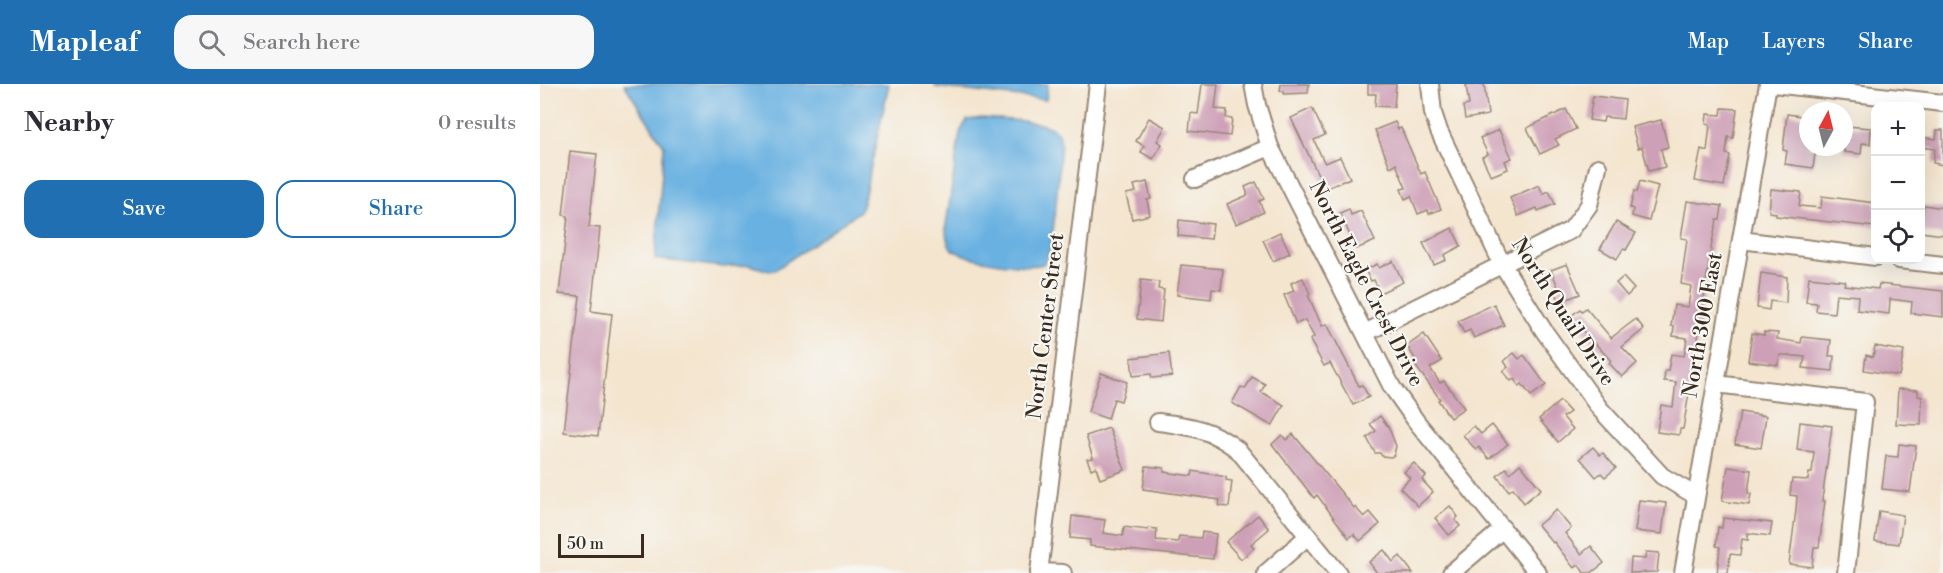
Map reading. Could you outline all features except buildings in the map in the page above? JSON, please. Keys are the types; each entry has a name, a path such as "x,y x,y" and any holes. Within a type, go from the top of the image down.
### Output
{"street":[{"name":"North Center Street","path":"1039,572 1098,84"},
{"name":"North Eagle Crest Drive","path":"1253,84 1270,147 1401,401 1538,573"},
{"name":"North Quail Drive","path":"1430,84 1433,113 1439,131 1502,264 1544,332 1600,409 1662,476 1696,496"},
{"name":"North 300 East","path":"1683,573 1768,84"},
{"path":"1773,84 1943,103"},
{"path":"1195,179 1270,147"},
{"path":"1365,333 1571,230 1589,205 1598,167"},
{"path":"1741,240 1871,256"},
{"path":"1925,263 1943,265"},
{"path":"1716,384 1865,402 1846,573"},
{"path":"1158,422 1206,430 1238,450 1338,573"},
{"path":"1451,573 1503,529"},
{"path":"1266,573 1308,536"},
{"path":"1039,572 1063,573"}],"water":[{"path":"624,84 889,84 860,211 775,270 769,271 750,265 723,267 655,259 664,146"},
{"path":"935,84 1048,84 1046,100 935,87"},
{"path":"982,118 1041,124 1056,131 1059,136 1061,144 1054,226 1051,243 1043,264 1024,265 981,260 958,252 948,243 946,225 960,132 967,120"}]}
